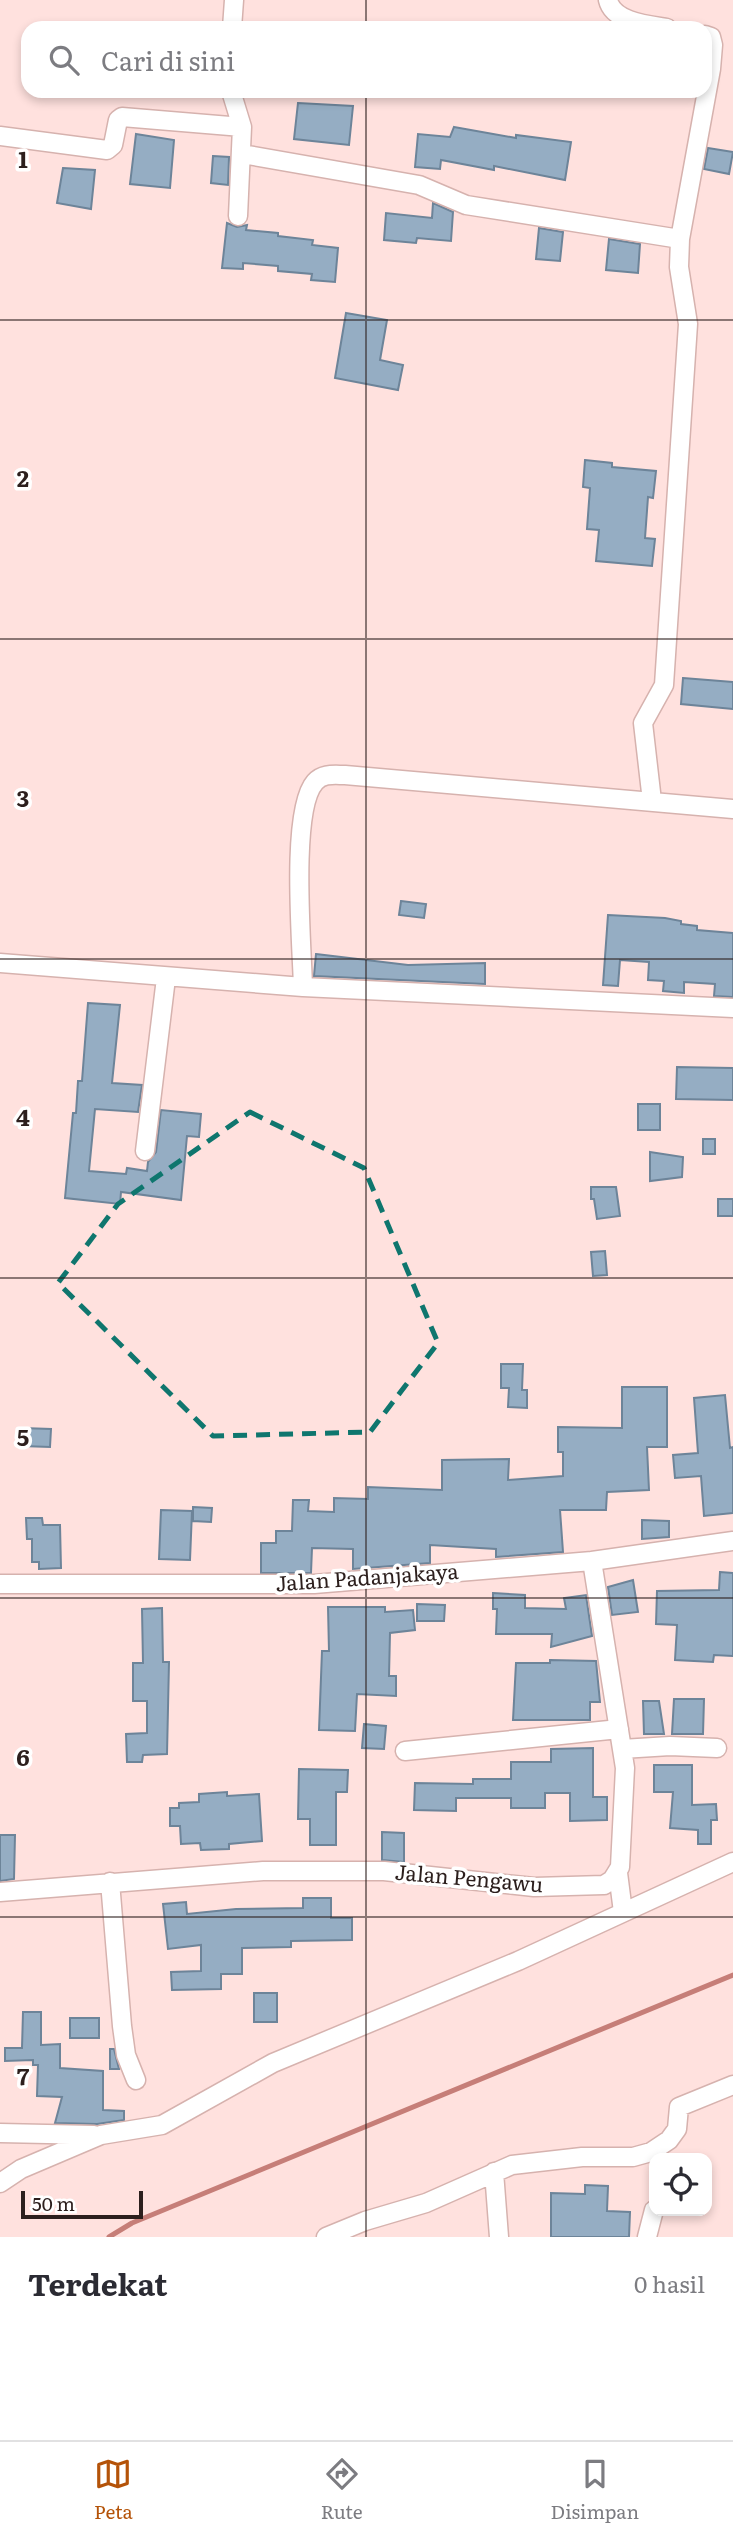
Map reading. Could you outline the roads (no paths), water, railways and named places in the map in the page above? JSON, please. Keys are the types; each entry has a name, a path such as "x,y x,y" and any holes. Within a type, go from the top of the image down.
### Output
{"street":[{"path":"232,21 234,0"},
{"path":"608,0 615,11 631,21"},
{"path":"233,98 242,127 238,216"},
{"path":"652,801 642,732 646,712 664,685 688,324 680,267 680,239 705,98"},
{"path":"0,136 107,150 113,145 118,120 122,117 242,127"},
{"path":"242,154 419,185 444,199 466,205 680,239"},
{"path":"303,986 302,831 308,796 317,780 324,776 345,775 733,810"},
{"path":"0,963 166,978 733,1008"},
{"path":"145,1151 166,978"},
{"name":"Jalan Padanjakaya","path":"0,1584 314,1584 592,1561 733,1541"},
{"path":"592,1561 622,1749 624,1785 618,1873 623,1912"},
{"path":"404,1751 619,1729"},
{"path":"622,1749 670,1746 717,1748"},
{"path":"0,2133 102,2135 162,2124 273,2063 518,1961 733,1861"},
{"name":"Jalan Pengawu","path":"0,1892 263,1871 384,1871 534,1887 604,1885 618,1873"},
{"path":"110,1882 122,2026 126,2055 136,2080"},
{"path":"670,2153 677,2129 679,2107 733,2085"},
{"path":"326,2237 378,2216 426,2203 512,2165 582,2157 633,2157 661,2147 677,2129"},
{"path":"0,2183 21,2169 102,2135"},
{"path":"494,2172 499,2237"},
{"path":"366,2237 378,2216"},
{"path":"647,2237 652,2216"}],"waterway":[{"path":"109,2237 132,2223 733,1975"}]}
